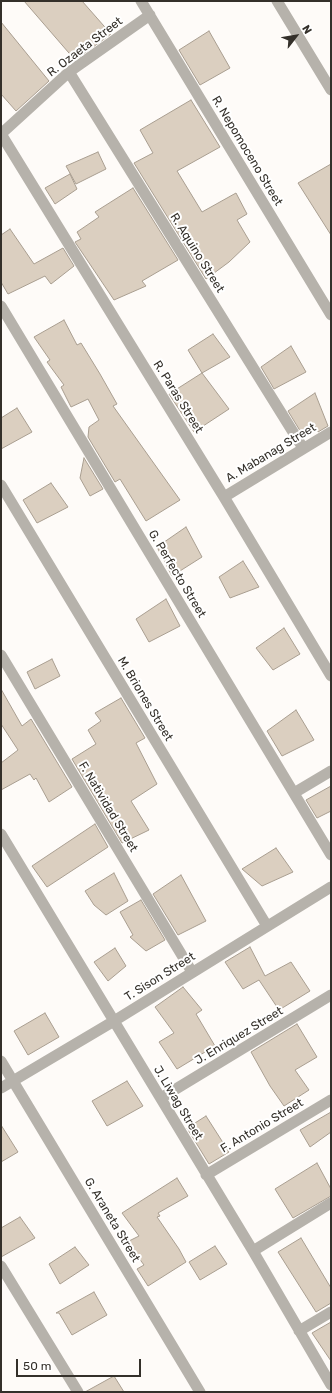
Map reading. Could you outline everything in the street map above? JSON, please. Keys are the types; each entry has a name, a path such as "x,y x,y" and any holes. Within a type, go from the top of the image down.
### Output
{"street":[{"name":"R. Nepomoceno Street","path":"141,1 331,315"},
{"path":"277,1 331,90"},
{"name":"R. Ozaeta Street","path":"1,134 69,72 150,15"},
{"name":"R. Aquino Street","path":"69,72 303,448"},
{"name":"R. Paras Street","path":"1,134 224,497 331,676"},
{"name":"G. Perfecto Street","path":"1,306 331,855"},
{"name":"A. Mabanag Street","path":"224,497 331,432"},
{"name":"M. Briones Street","path":"1,485 267,926"},
{"name":"F. Natividad Street","path":"1,655 192,972"},
{"path":"294,793 331,771"},
{"name":"J. Liwag Street","path":"1,834 253,1251 331,1385"},
{"name":"T. Sison Street","path":"1,1088 114,1021 331,887"},
{"name":"J. Enriquez Street","path":"161,1098 331,995"},
{"name":"G. Araneta Street","path":"1,1061 200,1392"},
{"name":"F. Antonio Street","path":"206,1175 331,1100"},
{"path":"253,1251 331,1203"},
{"path":"1,1266 78,1392"},
{"path":"299,1331 331,1312"}],"building":[{"path":"24,1 82,1 111,34 75,60"},
{"path":"1,22 49,81 16,111 1,94"},
{"path":"209,31 230,68 200,85 179,50"},
{"path":"191,100 220,147 177,171 202,212 236,193 247,214 237,220 250,242 229,262 206,279 134,163 153,153 140,130"},
{"path":"98,152 106,169 76,184 66,166"},
{"path":"331,164 331,235 298,183"},
{"path":"70,174 77,189 55,204 45,188"},
{"path":"133,188 178,260 142,281 146,286 114,300 75,242 81,239 77,232 99,217 95,212"},
{"path":"10,229 34,264 63,248 74,266 51,284 45,276 8,294 1,282 1,235"},
{"path":"64,320 77,345 81,343 100,374 117,404 113,406 180,500 146,521 120,479 115,482 88,437 89,427 99,420 88,399 71,407 61,387 64,385 47,362 50,360 34,337"},
{"path":"213,334 230,357 202,373 188,350"},
{"path":"291,346 306,372 274,389 261,367"},
{"path":"202,373 229,409 194,432 169,394"},
{"path":"315,393 328,426 318,432 314,425 302,434 288,411"},
{"path":"17,408 32,432 1,449 1,418"},
{"path":"84,458 103,489 90,496 80,478"},
{"path":"51,483 68,507 37,523 23,500"},
{"path":"186,527 202,557 172,576 157,547"},
{"path":"243,561 259,587 230,598 219,577"},
{"path":"166,599 180,626 149,642 136,619"},
{"path":"284,628 300,654 273,670 256,648"},
{"path":"52,659 60,676 35,689 27,672"},
{"path":"1,689 22,726 31,719 72,787 49,802 36,778 34,780 30,774 1,790 1,763 18,750 1,724"},
{"path":"121,698 145,738 136,743 157,784 131,801 149,830 122,843 72,759 96,744 88,730 101,721 95,713"},
{"path":"296,710 314,740 282,756 267,731"},
{"path":"331,786 331,811 317,818 306,800"},
{"path":"95,824 108,847 47,887 32,866"},
{"path":"276,848 293,872 262,886 242,869"},
{"path":"114,873 128,901 106,915 94,905 85,891"},
{"path":"181,875 206,921 178,935 153,894"},
{"path":"141,900 165,940 146,951 130,937 133,935 120,912"},
{"path":"250,947 265,976 291,962 310,991 279,1010 259,980 243,989 225,962"},
{"path":"115,948 126,966 108,981 94,962"},
{"path":"183,987 202,1010 196,1014 215,1046 177,1069 159,1042 174,1033 155,1007"},
{"path":"45,1013 59,1037 28,1055 14,1031"},
{"path":"297,1024 317,1057 295,1070 309,1090 284,1106 270,1086 251,1052"},
{"path":"127,1081 143,1106 107,1126 92,1101"},
{"path":"331,1112 331,1132 310,1147 300,1130"},
{"path":"206,1116 229,1152 209,1164 187,1128"},
{"path":"1,1125 18,1152 1,1162"},
{"path":"317,1163 331,1189 331,1196 293,1218 275,1189"},
{"path":"177,1178 188,1196 158,1213 160,1216 157,1217 186,1262 148,1286 137,1269 144,1265 127,1242 139,1236 122,1213"},
{"path":"20,1217 35,1238 1,1257 1,1228"},
{"path":"301,1238 331,1288 331,1303 316,1312 278,1252"},
{"path":"215,1246 227,1264 200,1280 189,1262"},
{"path":"75,1247 89,1265 60,1284 49,1264"},
{"path":"94,1292 107,1315 72,1335 59,1313 56,1313"},
{"path":"331,1322 331,1361 312,1333"},
{"path":"114,1376 124,1392 85,1392"}]}
